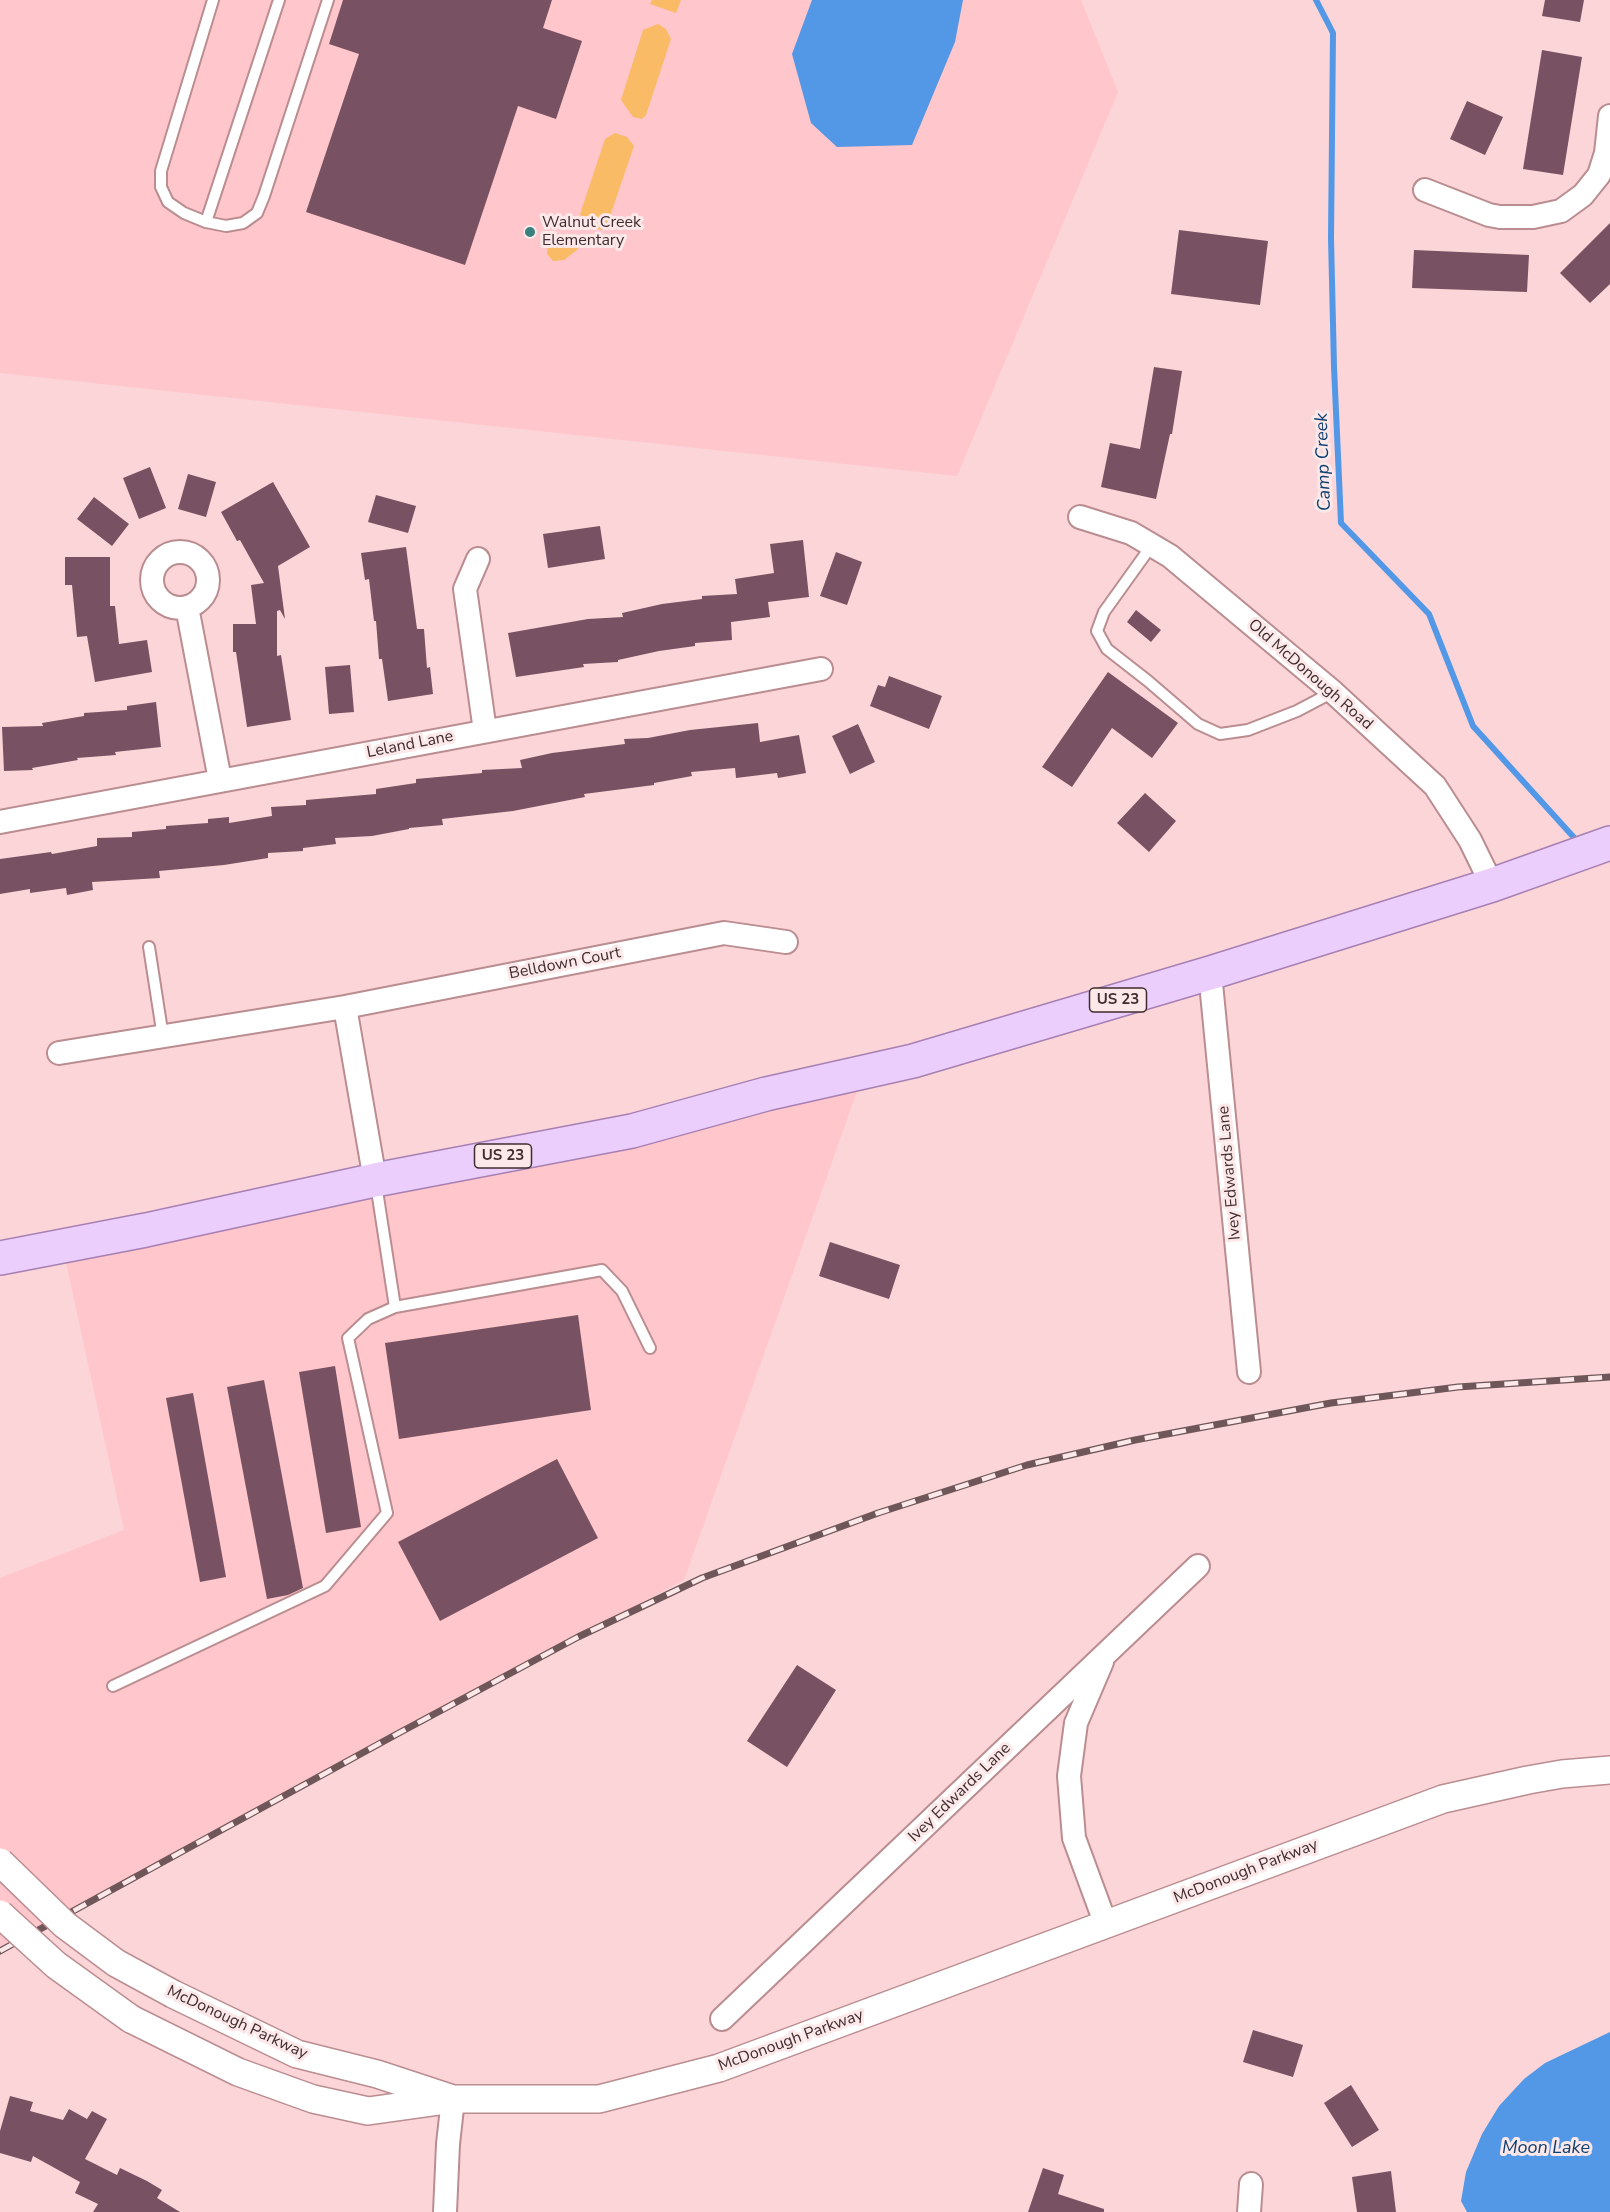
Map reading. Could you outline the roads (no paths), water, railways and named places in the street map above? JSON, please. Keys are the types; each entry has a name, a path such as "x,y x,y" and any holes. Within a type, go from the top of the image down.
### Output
{"main road":[{"name":"US 23","path":"0,1258 375,1180 632,1131 766,1094 913,1061 1210,973 1492,885 1604,845"}],"street":[{"path":"1425,190 1500,218 1533,217 1561,211 1583,195 1599,175 1606,153 1610,116"},
{"name":"Old McDonough Road","path":"1080,517 1131,533 1170,556 1333,692 1435,786 1470,840 1492,885"},
{"path":"478,559 465,589 485,731"},
{"path":"186,607 220,780"},
{"name":"Leland Lane","path":"0,822 821,669"},
{"name":"Belldown Court","path":"58,1053 345,1007 724,933 786,942"},
{"name":"Ivey Edwards Lane","path":"1210,973 1249,1372"},
{"path":"345,1007 375,1180"},
{"name":"Ivey Edwards Lane","path":"722,2019 1198,1566"},
{"path":"1106,1654 1076,1723 1069,1776 1074,1838 1106,1925"},
{"name":"McDonough Parkway","path":"0,1862 65,1925 116,1963 173,1994 297,2054 377,2074 453,2099 599,2099 719,2068 1443,1800 1528,1780 1562,1774 1610,1770"},
{"path":"0,1914 56,1965 131,2019 238,2072 313,2099 368,2111 453,2099 448,2144 446,2212"},
{"path":"1249,2212 1251,2184"}],"lane":[{"path":"212,0 161,171 162,188 168,202 184,213 206,222 226,225 243,223 257,213 328,0"},
{"path":"206,222 279,0"},
{"path":"1152,545 1104,612 1097,631 1107,649 1198,724 1220,734 1248,730 1297,711 1333,692"},
{"path":"149,947 163,1037"},
{"path":"375,1180 395,1308"},
{"path":"113,1686 325,1586 387,1513 348,1338 369,1319 395,1308 602,1270 622,1291 650,1348"}],"water":[{"path":"812,0 963,0 955,42 912,145 837,147 811,123 792,54"},
{"name":"Moon Lake","path":"1610,2032 1610,2212 1467,2212 1461,2201 1466,2172 1482,2134 1499,2106 1524,2079 1545,2063"}],"waterway":[{"name":"Camp Creek","path":"1316,0 1333,33 1331,238 1341,523 1429,614 1473,726 1578,842"}],"railway":[{"path":"0,1951 578,1637 702,1578 878,1513 1027,1465 1135,1440 1331,1403 1458,1387 1610,1377"}],"place":[{"name":"Walnut Creek Elementary","path":"530,232"}]}
